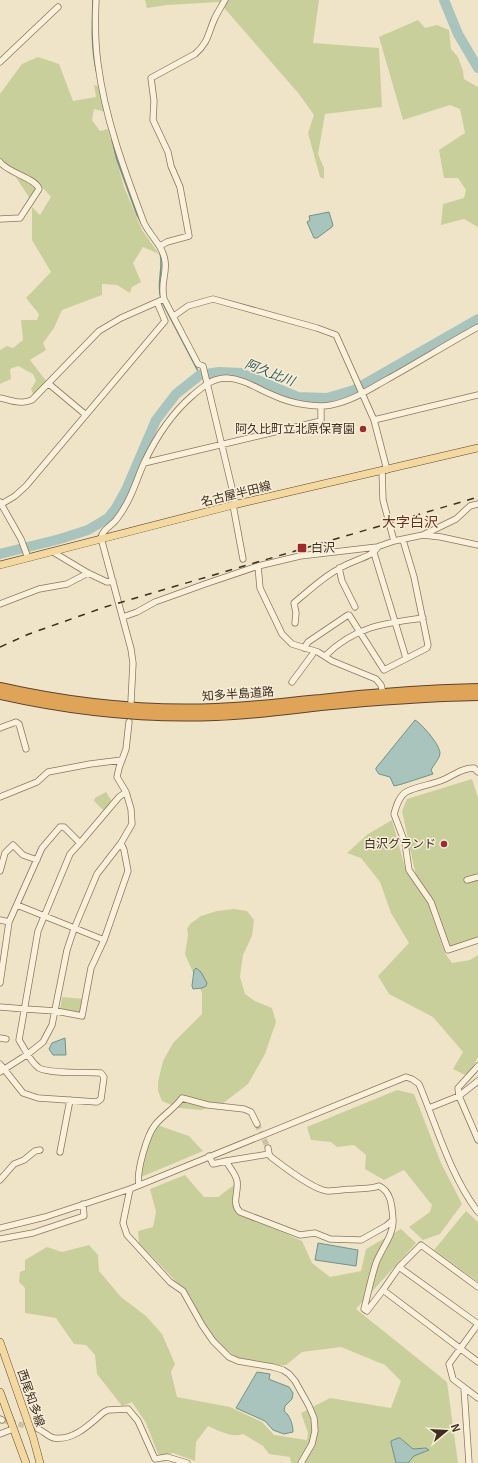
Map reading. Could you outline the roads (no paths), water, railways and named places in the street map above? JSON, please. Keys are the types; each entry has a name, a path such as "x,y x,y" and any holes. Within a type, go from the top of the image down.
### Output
{"highway":[{"name":"知多半島道路","path":"0,687 39,696 113,706 186,709 216,708 393,692 478,688"},
{"name":"知多半島道路","path":"0,695 38,704 73,709 119,714 186,717 217,716 394,700 478,696"}],"main road":[{"name":"名古屋半田線","path":"0,564 26,552 53,552 101,538 234,505 478,448"},
{"name":"西尾知多線","path":"0,1342 33,1437 40,1463"},
{"path":"0,1392 26,1463"}],"street":[{"path":"26,552 0,504 15,496 26,486 166,321 160,300 165,261 160,246 144,223 123,165 106,107 96,48 96,0"},
{"path":"160,246 167,242 189,236 180,187 168,152 153,120 154,101 151,78 196,54 200,50 205,43 214,18 225,0"},
{"path":"0,62 58,7"},
{"path":"0,162 7,169 35,183 39,189 20,218 0,219"},
{"path":"174,316 188,306 213,299 336,335 374,420 384,470 383,500 394,541"},
{"path":"160,300 174,316 198,364 204,368 222,444 243,558"},
{"path":"0,398 14,402 28,401 34,398 99,331 121,318 160,300"},
{"path":"131,702 133,657 101,538 102,533 115,521 124,507 131,495 144,463 167,422 182,403 207,382 221,378 244,382 291,402 321,406 332,405 362,394 478,327"},
{"path":"49,384 86,415"},
{"path":"374,420 478,395"},
{"path":"144,463 321,421 321,406"},
{"path":"123,617 137,612 155,602 258,566 315,553 378,547 394,541 423,535 456,519 470,506 478,504"},
{"path":"423,535 478,545"},
{"path":"304,648 308,642 349,615 384,670 427,648 428,645 414,577 403,540"},
{"path":"295,624 296,613 294,603 316,584 339,568 374,553 378,547"},
{"path":"53,552 88,573 108,582 113,581"},
{"path":"374,553 406,658"},
{"path":"258,566 260,588 282,634 292,644 314,651 332,661 376,679 381,685 382,689"},
{"path":"339,568 342,581 355,607"},
{"path":"0,604 39,589 67,584 88,573"},
{"path":"325,656 359,631 387,622 423,618"},
{"path":"292,682 314,651"},
{"path":"0,728 16,722 19,724 26,749"},
{"path":"2,1071 43,1042 52,1025 67,950 74,928 97,874 121,843 132,824 131,809 126,792 117,777 126,748 129,722"},
{"path":"0,797 37,782 48,772 122,760"},
{"path":"478,772 474,768 470,768 454,773 446,779 405,792 400,799 394,814 405,842 409,870 431,902 448,950 478,940"},
{"path":"0,1064 2,1071 23,1093 29,1096 38,1098 97,1102 101,1099 104,1077 101,1073 46,1070 38,1067 19,1040 38,931 70,854 119,797 126,792"},
{"path":"0,983 9,922 42,848 60,827 64,827 80,843"},
{"path":"0,1006 25,1010 56,1011 82,1016 91,968 104,940 128,871 124,850 121,843"},
{"path":"0,871 5,853 13,845 23,855 36,860"},
{"path":"467,880 478,877"},
{"path":"17,904 104,940"},
{"path":"0,920 9,922"},
{"path":"478,1066 458,1088 459,1096 478,1140"},
{"path":"0,1228 45,1217 130,1189 208,1156 406,1077 412,1079 418,1084 455,1172 471,1203 478,1212"},
{"path":"429,1108 459,1096 478,1081"},
{"path":"139,1185 139,1171 145,1144 155,1125 182,1098 208,1105 244,1109 253,1115 257,1124"},
{"path":"60,1152 70,1100"},
{"path":"0,1180 14,1164 24,1160 35,1151 40,1150"},
{"path":"208,1156 213,1164 268,1151 289,1170 321,1190 328,1191 356,1188 367,1189 380,1186 384,1188 392,1204 394,1220 393,1229 382,1248 376,1263 364,1309 367,1311 399,1267 421,1245 478,1287"},
{"path":"226,1161 237,1180 235,1202 238,1210 300,1235 315,1233 330,1238 361,1240 394,1220"},
{"path":"130,1189 123,1223 127,1235 170,1282 184,1291 202,1325 218,1346 229,1357 238,1361 283,1370 295,1381 314,1418 315,1431 312,1444 301,1463"},
{"path":"0,1239 33,1233 84,1216 83,1204"},
{"path":"399,1267 478,1324 449,1364 452,1379 478,1398"},
{"path":"383,1290 478,1362"},
{"path":"464,1388 469,1463"},
{"path":"38,1429 52,1437 62,1438 80,1431 108,1410 128,1409 138,1421 155,1459 167,1457 187,1463"},
{"path":"0,1434 13,1429"}],"water":[{"path":"329,212 333,225 332,227 317,238 314,238 307,222 310,220 309,216"},
{"path":"415,720 434,740 439,749 440,755 431,770 433,774 394,786 390,777 379,774 376,768"},
{"path":"196,968 201,972 207,983 206,986 202,988 193,989 194,970"},
{"path":"65,1038 66,1055 53,1055 49,1049 52,1043"},
{"path":"318,1243 358,1250 356,1266 315,1260"},
{"path":"257,1372 270,1374 269,1379 289,1387 293,1393 292,1399 285,1406 284,1411 291,1420 293,1432 284,1434 273,1430 265,1421 236,1408"},
{"path":"398,1438 413,1449 426,1448 429,1450 414,1456 408,1463 396,1463 391,1441"}],"waterway":[{"path":"93,0 92,28 97,74"},
{"path":"444,0 458,34 478,68"},
{"path":"112,140 117,160 137,215 145,230"},
{"path":"160,253 161,264 159,287 161,299"},
{"path":"162,302 200,375"},
{"name":"阿久比川","path":"0,554 60,539 88,530 108,518 116,508 126,490 156,420 176,394 200,375 219,372 241,373 298,397 327,398 354,390 478,319"}],"tunnel":[{"path":"257,1124 268,1148"},
{"path":"2,1420 38,1429"}],"railway":[{"path":"0,647 29,634 105,607 478,497"}],"place":[{"name":"阿久比町立北原保育園","path":"363,429"},
{"name":"白沢","path":"302,548"},
{"name":"白沢グランド","path":"444,844"}],"district":[{"name":"大字白沢","path":"410,522"}]}
